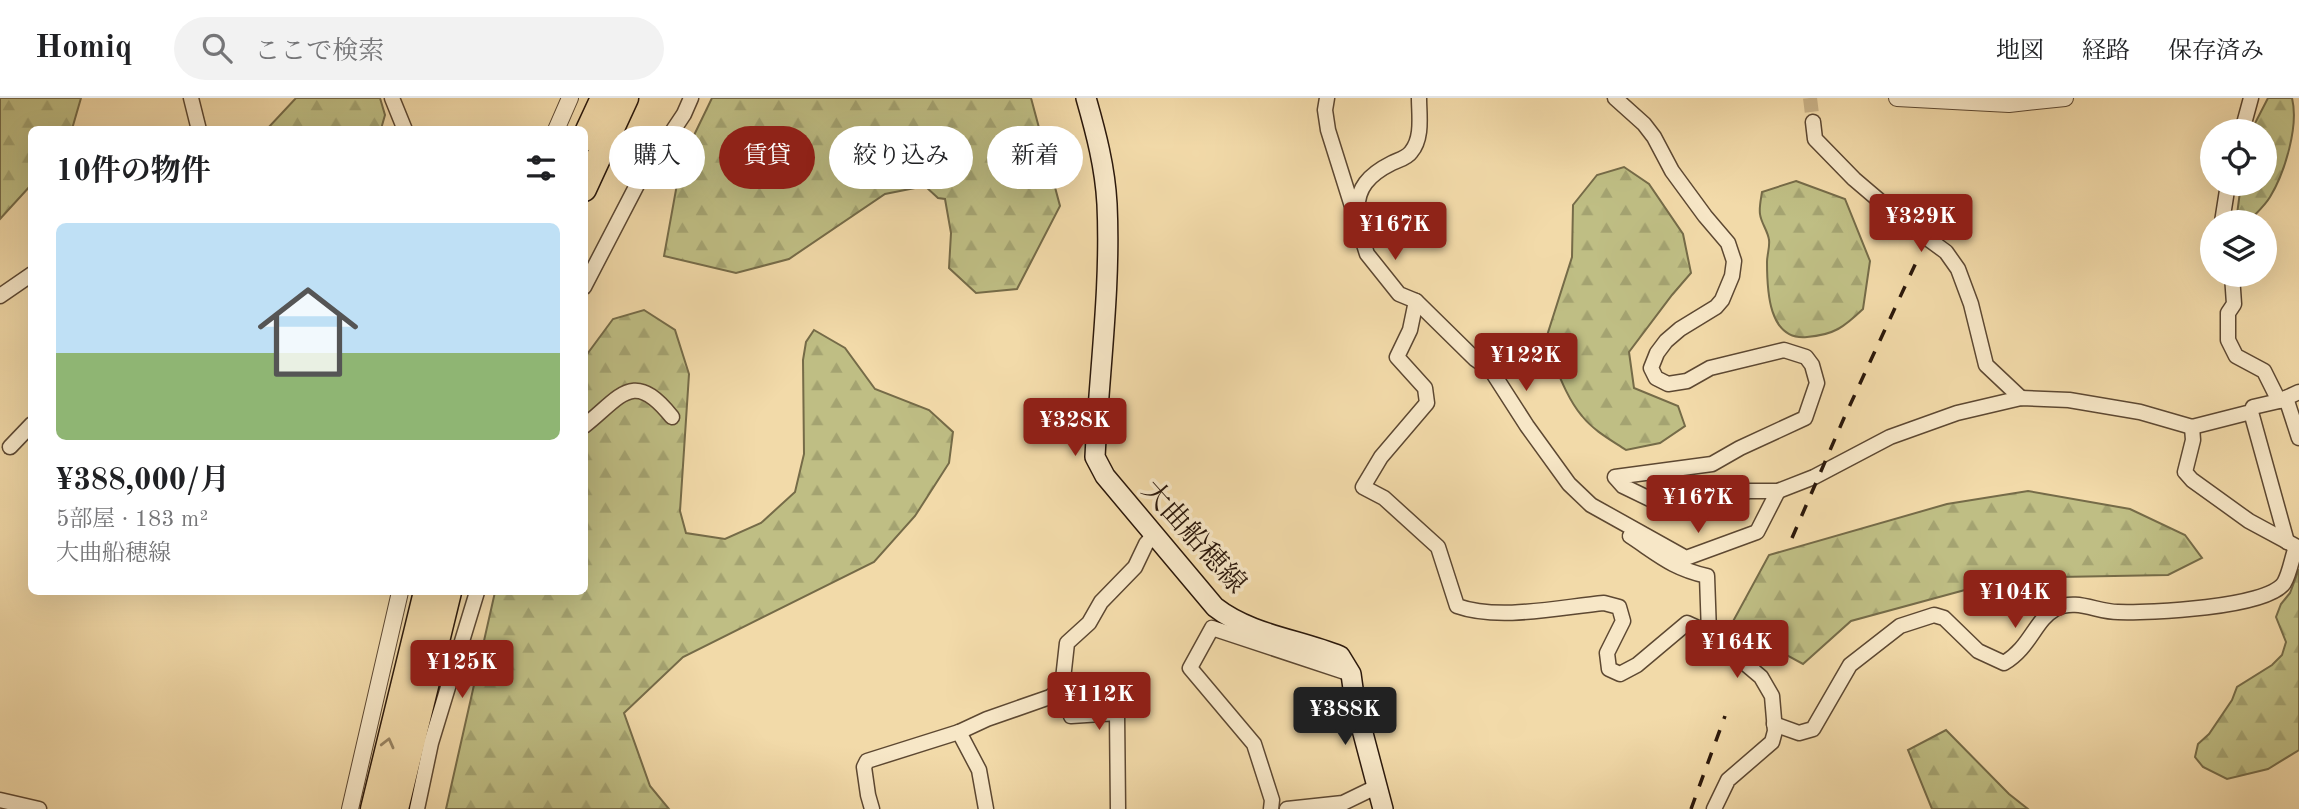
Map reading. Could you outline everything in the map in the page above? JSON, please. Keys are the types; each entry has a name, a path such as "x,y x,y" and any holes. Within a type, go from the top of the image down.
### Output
{"highway":[{"path":"588,130 603,98"},
{"path":"588,180 626,98"},
{"path":"373,809 425,595"},
{"path":"396,809 448,595"}],"main road":[{"name":"大曲船穂線","path":"1086,98 1102,164 1107,203 1106,290 1095,457 1105,476 1215,607 1251,628 1340,656 1351,674"},
{"path":"1351,674 1355,704 1383,809"}],"street":[{"path":"191,98 198,126"},
{"path":"392,98 403,126"},
{"path":"558,126 570,98"},
{"path":"588,279 638,183 684,114 691,98"},
{"path":"1327,98 1325,110 1328,130 1367,254 1399,294 1416,301 1475,359 1490,370 1569,484 1591,505 1686,558 1757,532 1778,491"},
{"path":"1360,237 1357,208 1361,188 1380,169 1410,154 1417,141 1419,98"},
{"path":"1615,98 1644,124 1654,137 1672,171 1704,216 1728,243 1734,261 1732,276 1723,300 1681,328 1657,353 1651,368 1657,378 1668,384 1687,381 1710,368 1784,351 1806,357 1812,365 1817,383 1805,418 1712,464 1615,477 1623,486 1658,503 1688,508 1749,491 1778,491 1814,477 1890,437 1957,413 2021,398 2068,400 2140,412 2192,427 2251,412"},
{"path":"1897,98 2009,104 2065,98"},
{"path":"2245,119 2251,98"},
{"path":"1813,122 1815,139 1854,179 1901,219 1946,252 1958,270 1971,304 1986,365 2021,398"},
{"path":"0,296 28,277"},
{"path":"2233,287 2235,304 2228,313 2228,340 2236,356 2264,371 2288,397 2299,438"},
{"path":"1416,301 1410,331 1397,357 1425,388 1427,403 1381,457 1363,487 1384,498 1438,547 1457,606 1473,612 1501,612 1604,603 1619,607 1623,621 1607,653 1609,669 1620,674 1637,665 1687,623 1709,633 1761,677 1772,696 1772,742 1728,780 1714,809"},
{"path":"588,423 621,395 638,390 648,392 663,404 672,417"},
{"path":"1774,724 1799,733 1813,729 1850,666 1900,626 1934,615 1944,618 1979,652 2004,663 2026,646 2041,621 2056,609 2078,604 2117,612 2209,608 2274,592 2284,582 2294,545 2251,412 2253,407 2288,397"},
{"path":"2192,427 2193,440 2185,472 2192,481 2249,521 2294,545"},
{"path":"10,447 28,428"},
{"path":"1611,516 1612,524 1668,563 1684,571 1707,576 1709,633"},
{"path":"1118,809 1117,713 1071,716 1062,688 1067,643 1088,623 1101,602 1135,567 1146,544 1154,535"},
{"path":"350,809 399,595"},
{"path":"418,809 431,743 476,595"},
{"path":"1271,809 1272,800 1254,744 1190,668 1212,628 1351,674"},
{"path":"872,809 864,766 867,761 959,732 1050,697 1062,688"},
{"path":"959,732 979,770 986,809"},
{"path":"1287,809 1343,803 1376,787"},
{"path":"0,800 39,809"}],"green space":[{"path":"0,98 81,98 73,126 28,126 28,188 0,219"},
{"path":"296,98 380,98 385,115 382,126 270,126"},
{"path":"712,98 1031,98 1039,126 987,126 987,189 1055,189 1060,206 1017,289 976,293 949,268 951,233 945,199 938,198 928,189 973,189 973,126 829,126 829,189 910,189 885,194 789,259 736,273 664,256 676,189 705,189 705,126 698,126"},
{"path":"2268,98 2292,98 2292,135 2277,185 2277,119 2257,119"},
{"path":"1624,167 1649,184 1683,234 1691,273 1629,352 1634,388 1678,406 1685,426 1660,443 1626,450 1592,426 1576,408 1545,342 1572,257 1573,205 1597,175"},
{"path":"1796,181 1845,199 1870,261 1863,309 1838,329 1807,337 1794,336 1784,331 1772,311 1767,273 1769,240 1760,211 1762,192"},
{"path":"2239,196 2271,196 2259,210 2238,210"},
{"path":"644,310 675,330 689,374 680,511 686,533 725,539 761,523 795,492 804,454 803,360 806,342 814,330 845,348 875,389 929,410 953,432 949,463 915,516 874,562 683,657 624,713 650,786 669,809 446,809 494,595 588,595 588,353 613,319"},
{"path":"2028,491 2130,509 2185,535 2202,558 2168,575 2009,578 1851,621 1803,664 1731,625 1769,555 1947,504"},
{"path":"2299,569 2299,750 2268,769 2227,779 2203,767 2195,757 2198,744 2209,734 2232,700 2237,687 2272,665 2282,655 2286,642 2276,617 2281,604 2290,593"},
{"path":"1946,730 2009,794 2028,809 1932,809 1908,750"}],"tunnel":[{"path":"1810,98 1813,122"}],"railway":[{"path":"1792,538 1920,254"},
{"path":"1691,809 1725,716"}]}
